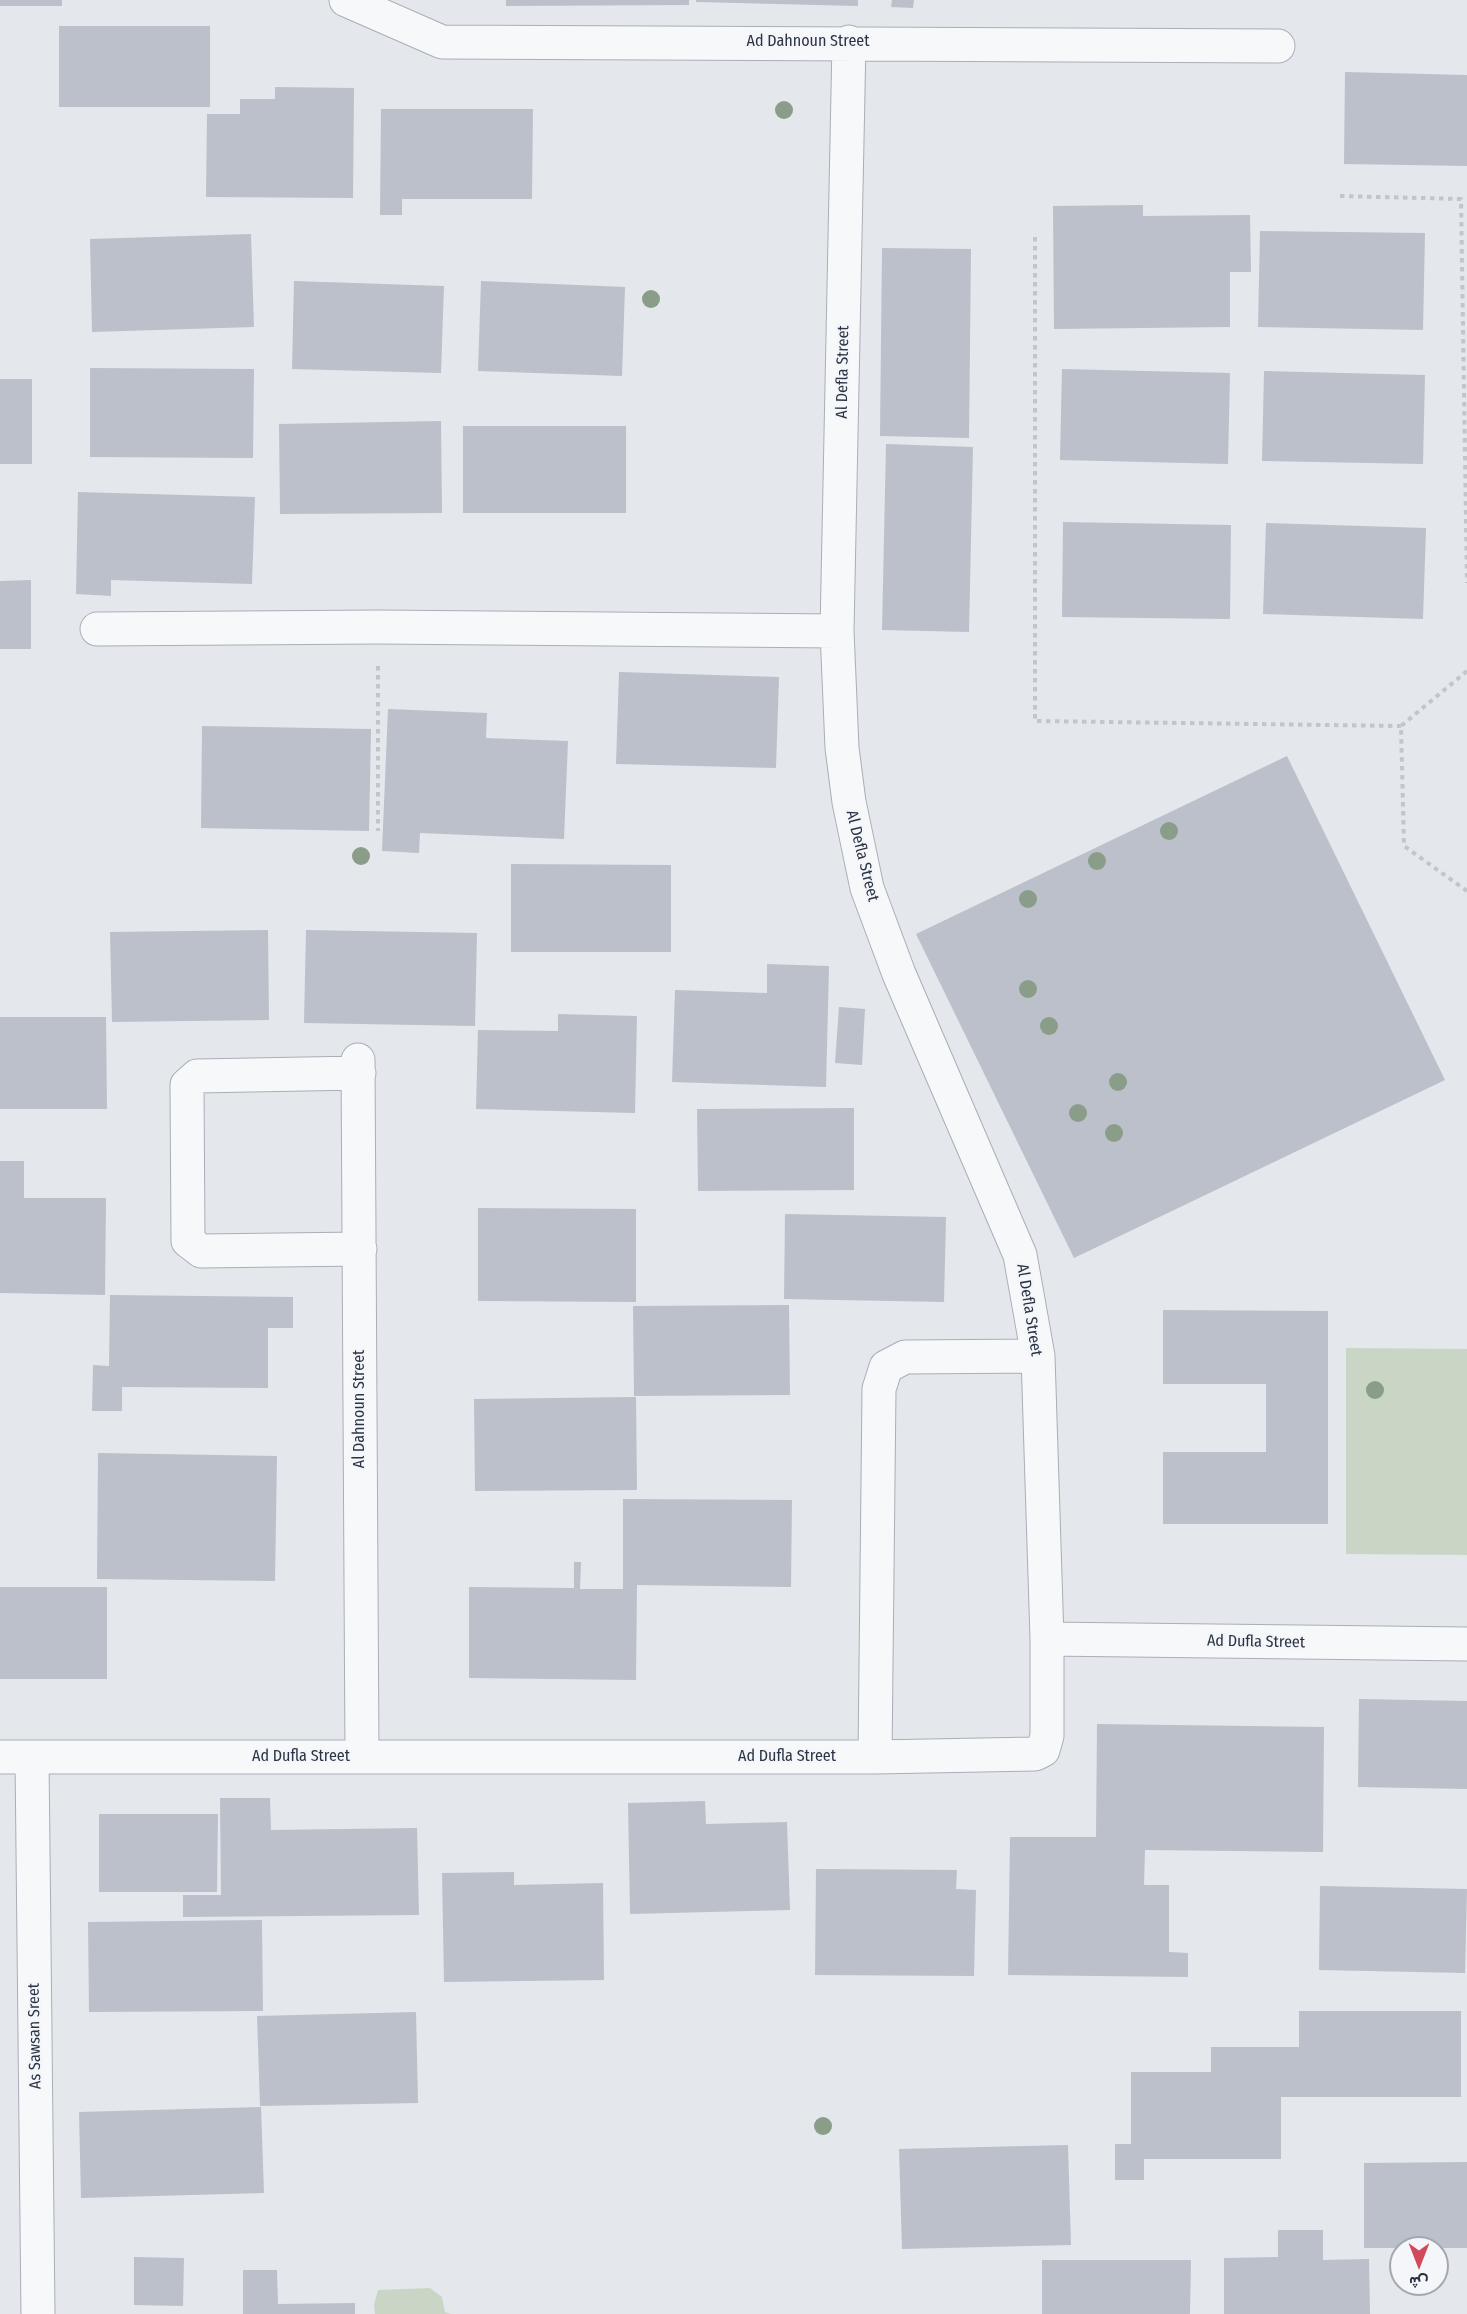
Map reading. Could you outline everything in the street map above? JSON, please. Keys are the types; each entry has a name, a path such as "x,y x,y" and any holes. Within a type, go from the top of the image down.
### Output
{"street":[{"name":"Ad Dahnoun Street","path":"346,0 442,42 849,42 1278,46"},
{"name":"Al Defla Street","path":"849,42 837,630 842,748 849,802 867,888 899,974 1020,1255 1038,1356 1047,1640"},
{"path":"97,629 378,627 837,630"},
{"name":"Al Dahnoun Street","path":"360,1249 201,1251 188,1241 187,1085 197,1076 359,1067 360,1249 362,1757"},
{"path":"875,1756 879,1389 886,1367 905,1357 1038,1356"},
{"name":"Ad Dufla Street","path":"16,1757 1035,1754 1043,1750 1047,1736 1047,1640 1467,1644"},
{"name":"As Sawsan Sreet","path":"16,1757 38,2314"}],"path":[{"path":"1340,196 1461,199 1467,583"},
{"path":"1035,237 1035,721 1401,726 1467,671"},
{"path":"378,627 378,831"},
{"path":"1401,726 1404,846 1467,891"}],"green space":[{"path":"1346,1348 1467,1349 1467,1555 1346,1554"},
{"path":"430,2288 442,2297 445,2312 451,2314 375,2314 374,2305 378,2290"}],"building":[{"path":"0,0 62,0 62,6 0,6"},
{"path":"506,0 689,0 689,5 506,6"},
{"path":"696,0 858,0 858,6 696,2"},
{"path":"892,0 914,0 913,8 891,7"},
{"path":"59,26 210,26 210,107 59,107"},
{"path":"1345,72 1467,75 1467,166 1344,164"},
{"path":"275,87 354,88 353,198 206,197 207,114 240,114 240,99 275,99"},
{"path":"381,109 533,109 532,199 402,199 402,215 380,215"},
{"path":"1143,205 1143,216 1250,215 1251,272 1230,272 1230,327 1054,329 1053,206"},
{"path":"1260,231 1425,233 1423,330 1258,327"},
{"path":"251,234 254,327 92,332 90,239"},
{"path":"882,248 971,249 969,438 880,436"},
{"path":"294,281 444,286 441,373 292,369"},
{"path":"481,281 625,287 622,376 478,371"},
{"path":"90,368 254,369 253,458 90,457"},
{"path":"1062,369 1230,373 1228,464 1060,460"},
{"path":"1264,371 1425,375 1423,464 1262,461"},
{"path":"0,379 32,379 32,464 0,464"},
{"path":"441,421 442,513 280,514 279,424"},
{"path":"463,426 626,426 626,513 463,513"},
{"path":"886,444 973,447 969,632 882,630"},
{"path":"78,492 255,497 252,584 111,580 111,596 76,594"},
{"path":"1063,522 1231,525 1230,619 1062,617"},
{"path":"1266,523 1426,528 1423,619 1263,614"},
{"path":"31,580 31,649 0,649 0,581"},
{"path":"619,672 779,677 776,768 616,764"},
{"path":"388,709 487,713 486,738 568,741 564,839 420,833 419,853 382,851"},
{"path":"202,726 371,729 369,831 201,828"},
{"path":"1287,756 1445,1080 1074,1258 916,934"},
{"path":"511,864 671,865 671,952 511,952"},
{"path":"268,930 269,1020 112,1022 110,932"},
{"path":"306,930 477,933 475,1026 304,1023"},
{"path":"767,964 829,966 826,1087 672,1082 675,990 767,993"},
{"path":"839,1007 865,1009 862,1065 835,1063"},
{"path":"558,1014 637,1016 635,1113 476,1109 478,1030 558,1031"},
{"path":"0,1017 106,1017 107,1109 0,1109"},
{"path":"854,1108 854,1190 698,1191 697,1109"},
{"path":"0,1161 24,1161 24,1198 106,1198 105,1295 0,1293"},
{"path":"478,1208 636,1209 636,1302 478,1301"},
{"path":"785,1214 946,1217 944,1302 784,1299"},
{"path":"110,1295 293,1297 293,1328 268,1328 268,1388 122,1387 122,1411 92,1411 93,1365 109,1366"},
{"path":"789,1305 790,1395 634,1396 633,1306"},
{"path":"1163,1310 1328,1311 1328,1524 1163,1524 1163,1452 1266,1452 1266,1384 1163,1384"},
{"path":"636,1397 637,1490 475,1491 474,1399"},
{"path":"98,1453 277,1456 275,1581 97,1579"},
{"path":"623,1499 792,1500 791,1587 637,1585 636,1680 469,1678 469,1587 574,1588 574,1562 581,1562 580,1589 623,1589"},
{"path":"0,1587 107,1587 107,1679 0,1679"},
{"path":"1359,1699 1467,1701 1467,1789 1358,1787"},
{"path":"1097,1724 1324,1727 1323,1852 1145,1850 1144,1885 1169,1885 1169,1952 1188,1953 1188,1977 1008,1975 1010,1837 1096,1837"},
{"path":"220,1798 270,1798 271,1830 417,1828 419,1915 183,1917 183,1895 221,1895"},
{"path":"705,1801 706,1824 787,1822 790,1910 630,1914 628,1803"},
{"path":"99,1814 218,1814 217,1892 99,1892"},
{"path":"816,1869 957,1870 956,1889 976,1890 974,1976 815,1975"},
{"path":"514,1872 514,1885 603,1883 604,1980 444,1982 442,1873"},
{"path":"1320,1886 1467,1889 1465,1973 1319,1970"},
{"path":"262,1920 263,2011 89,2012 88,1922"},
{"path":"1299,2011 1461,2011 1461,2097 1281,2097 1281,2159 1144,2159 1144,2180 1115,2180 1115,2144 1131,2144 1131,2072 1211,2072 1211,2047 1299,2047"},
{"path":"416,2012 418,2103 260,2106 257,2016"},
{"path":"261,2107 264,2193 81,2198 79,2112"},
{"path":"1068,2145 1071,2245 902,2249 899,2149"},
{"path":"1467,2162 1467,2248 1449,2248 1449,2236 1389,2236 1389,2248 1364,2248 1364,2163"},
{"path":"1278,2230 1323,2230 1323,2260 1369,2259 1370,2314 1224,2314 1224,2258 1278,2257"},
{"path":"134,2257 184,2258 183,2306 134,2305"},
{"path":"1042,2260 1191,2260 1190,2314 1042,2314"},
{"path":"243,2270 277,2270 278,2304 355,2303 355,2314 243,2314"}]}
